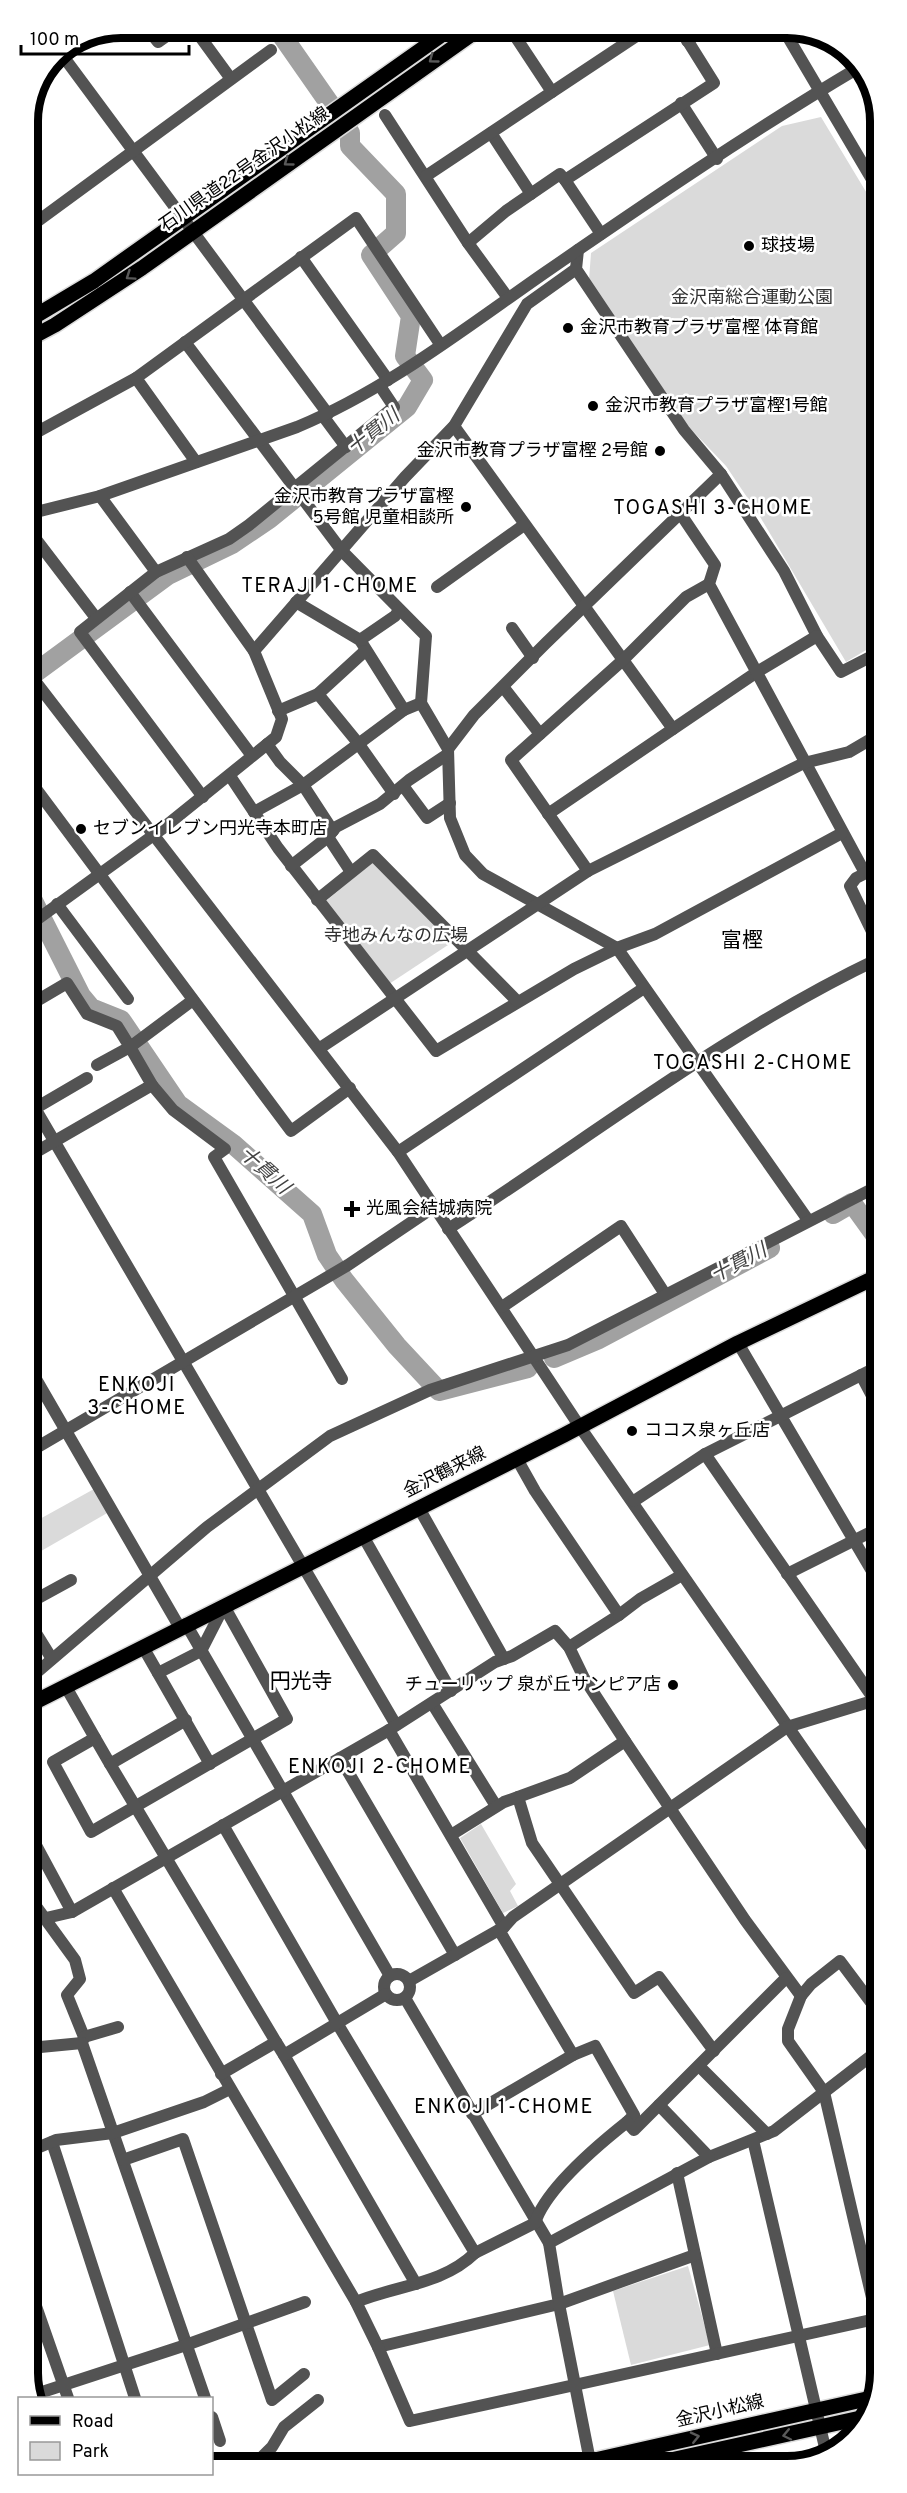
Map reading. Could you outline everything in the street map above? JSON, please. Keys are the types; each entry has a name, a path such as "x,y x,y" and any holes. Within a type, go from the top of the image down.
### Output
{"main road":[{"name":"石川県道22号金沢小松線","path":"38,333 107,292 334,110 437,38"},
{"name":"石川県道22号金沢小松線","path":"38,315 189,224 336,129 466,38"},
{"name":"金沢鶴来線","path":"38,1701 580,1427 738,1343 870,1280"},
{"name":"金沢小松線","path":"611,2456 865,2399"},
{"name":"金沢小松線","path":"689,2456 854,2419"}],"street":[{"path":"201,38 231,79"},
{"path":"516,38 552,92"},
{"path":"426,176 633,38"},
{"path":"565,180 714,83 687,40 690,38"},
{"path":"789,38 870,167"},
{"path":"38,221 271,50"},
{"path":"65,59 244,299 346,447"},
{"path":"38,512 100,496 325,415 384,383 601,234 853,71"},
{"path":"681,103 717,159"},
{"path":"385,116 468,243 508,298"},
{"path":"491,133 531,194"},
{"path":"468,243 560,174 601,234"},
{"path":"38,432 136,378 356,218 440,344"},
{"path":"578,250 576,269 684,430 721,474 784,571 818,636 841,672 870,657"},
{"path":"203,797 80,632 96,618 133,596 156,572 190,562 229,539 298,492 346,447 394,407 384,383 301,257"},
{"path":"254,651 405,477 454,426 527,304 576,269"},
{"path":"519,291 527,304"},
{"path":"185,342 342,550 426,636 422,703 448,752 450,818 465,855 483,874 617,948 808,1220"},
{"path":"136,378 196,462"},
{"path":"454,426 673,729"},
{"path":"291,866 331,834 399,790 448,752 474,716 721,474"},
{"path":"100,496 156,572"},
{"path":"588,871 511,760 623,660 686,597 709,584 715,566 680,513"},
{"path":"437,587 524,525"},
{"path":"38,542 96,618"},
{"path":"38,918 203,797 276,737 282,719 254,651 190,562"},
{"path":"709,584 865,873"},
{"path":"133,596 252,756"},
{"path":"296,602 363,646 405,710"},
{"path":"278,711 318,694 399,610"},
{"path":"512,628 533,658"},
{"path":"548,814 757,672 818,636"},
{"path":"38,685 398,1152 580,1427 634,1501 682,1575 870,1845"},
{"path":"504,688 540,734"},
{"path":"318,694 399,790 427,818 450,803"},
{"path":"254,812 303,785 405,710 422,703"},
{"path":"320,1048 588,871 804,763 849,752 870,740"},
{"path":"267,744 303,785 351,873"},
{"path":"230,776 291,866 436,1051 517,1001 617,948 655,934 842,833"},
{"path":"38,791 291,1131 350,1088"},
{"path":"317,900 373,855 517,1001"},
{"path":"870,871 850,885 870,927"},
{"path":"57,904 128,999"},
{"path":"448,1228 813,990 870,963"},
{"path":"38,999 67,983 87,1014 117,1026 134,1044 152,1085 173,1110 225,1149 214,1157 342,1380"},
{"path":"398,1152 644,988"},
{"path":"97,1065 134,1044 193,1000"},
{"path":"38,1101 87,1078"},
{"path":"38,1151 152,1085"},
{"path":"38,1116 303,1566 573,2055"},
{"path":"38,1671 257,1488 330,1436 435,1388 533,1354 568,1345 870,1190"},
{"path":"38,1447 338,1271 434,1207"},
{"path":"502,1307 621,1226 665,1294"},
{"path":"738,1343 870,1568"},
{"path":"634,1501 705,1454 870,1370"},
{"path":"861,1375 870,1392"},
{"path":"38,1383 150,1576 201,1651 390,1976"},
{"path":"705,1454 870,1691"},
{"path":"517,1459 535,1491 619,1615"},
{"path":"419,1508 504,1659"},
{"path":"787,1574 870,1533"},
{"path":"363,1536 451,1691"},
{"path":"569,1647 640,1599 682,1575"},
{"path":"38,1598 71,1580"},
{"path":"158,1673 201,1651 224,1606"},
{"path":"95,1737 53,1762 91,1832 287,1719 224,1606"},
{"path":"46,1918 72,1912 555,1631 569,1647 584,1678 625,1741 786,1978 801,1996"},
{"path":"38,1636 52,1659"},
{"path":"143,1647 210,1764"},
{"path":"66,1687 165,1858 284,2055 416,2284"},
{"path":"432,1703 496,1806"},
{"path":"409,1981 501,1928 513,1917 787,1726 870,1704"},
{"path":"110,1764 186,1720"},
{"path":"451,1834 496,1806 570,1778 625,1741"},
{"path":"340,1758 455,1954"},
{"path":"518,1797 531,1843 634,1993 659,1977 714,2051"},
{"path":"223,1825 337,2023 475,2253"},
{"path":"38,1849 72,1912"},
{"path":"113,1888 356,2302 410,2421 573,2383 870,2321"},
{"path":"38,1908 75,1960 80,1979 67,1995 205,2397"},
{"path":"870,2001 840,1961 811,1984 801,1996 788,2029 788,2041 824,2092 870,2282"},
{"path":"403,1975 409,1981 411,1988 405,1998 397,2000 386,1994 384,1986 390,1976 403,1975"},
{"path":"627,2122 634,2130 786,1978"},
{"path":"284,2055 386,1994"},
{"path":"405,1998 549,2243 573,2383 582,2456"},
{"path":"38,2048 83,2040 118,2027"},
{"path":"221,2074 276,2042"},
{"path":"356,2302 416,2284 462,2265 475,2253 536,2223 540,2207 592,2150 634,2115 595,2046 573,2055 472,2114"},
{"path":"549,2243 677,2173 767,2134 870,2057"},
{"path":"699,2066 767,2134"},
{"path":"38,2148 52,2142 114,2133 204,2102 230,2089"},
{"path":"659,2105 710,2157"},
{"path":"123,2160 183,2139 272,2400 304,2374"},
{"path":"753,2140 824,2446"},
{"path":"52,2142 135,2397"},
{"path":"677,2173 717,2354"},
{"path":"378,2347 559,2304 695,2255"},
{"path":"40,2393 186,2345 305,2302"},
{"path":"38,2312 68,2397"},
{"path":"264,2455 272,2447 284,2427 318,2400"},
{"path":"213,2420 220,2441"}],"green space":[{"name":"金沢南総合運動公園","path":"821,117 870,198 870,648 846,662 759,515 726,466 687,425 589,280 591,253 782,126"},
{"name":"寺地みんなの広場","path":"373,862 451,943 389,984 326,901"},
{"path":"94,1489 109,1512 38,1553 38,1520"},
{"path":"481,1824 516,1884 510,1891 518,1906 503,1913 460,1838"},
{"path":"688,2266 710,2345 631,2365 613,2291"}],"waterway":[{"name":"十貫川","path":"38,671 168,575 232,544 269,519 407,407 423,380 405,356 411,316 371,255 396,233 396,194 350,146 350,133 284,38"},
{"name":"十貫川","path":"38,911 81,996 91,1008 121,1020 178,1104 233,1144 312,1214 327,1255 344,1280 397,1346 439,1391 528,1368"},
{"name":"十貫川","path":"833,1214 852,1203 870,1228"},
{"name":"十貫川","path":"554,1358 599,1339 770,1248"}],"place":[{"name":"球技場","path":"749,246"},
{"name":"金沢市教育プラザ富樫 体育館","path":"568,328"},
{"name":"金沢市教育プラザ富樫1号館","path":"593,406"},
{"name":"金沢市教育プラザ富樫 2号館","path":"660,451"},
{"name":"金沢市教育プラザ富樫 5号館 児童相談所","path":"466,507"},
{"name":"セブンイレブン円光寺本町店","path":"81,829"},
{"name":"光風会結城病院","path":"352,1209"},
{"name":"ココス泉ヶ丘店","path":"632,1431"},
{"name":"チューリップ 泉が丘サンピア店","path":"673,1685"}],"district":[{"name":"TOGASHI 3-CHOME","path":"713,509"},
{"name":"TERAJI 1-CHOME","path":"330,587"},
{"name":"富樫","path":"742,941"},
{"name":"TOGASHI 2-CHOME","path":"753,1064"},
{"name":"ENKOJI 3-CHOME","path":"137,1398"},
{"name":"円光寺","path":"301,1682"},
{"name":"ENKOJI 2-CHOME","path":"380,1768"},
{"name":"ENKOJI 1-CHOME","path":"504,2108"}]}
